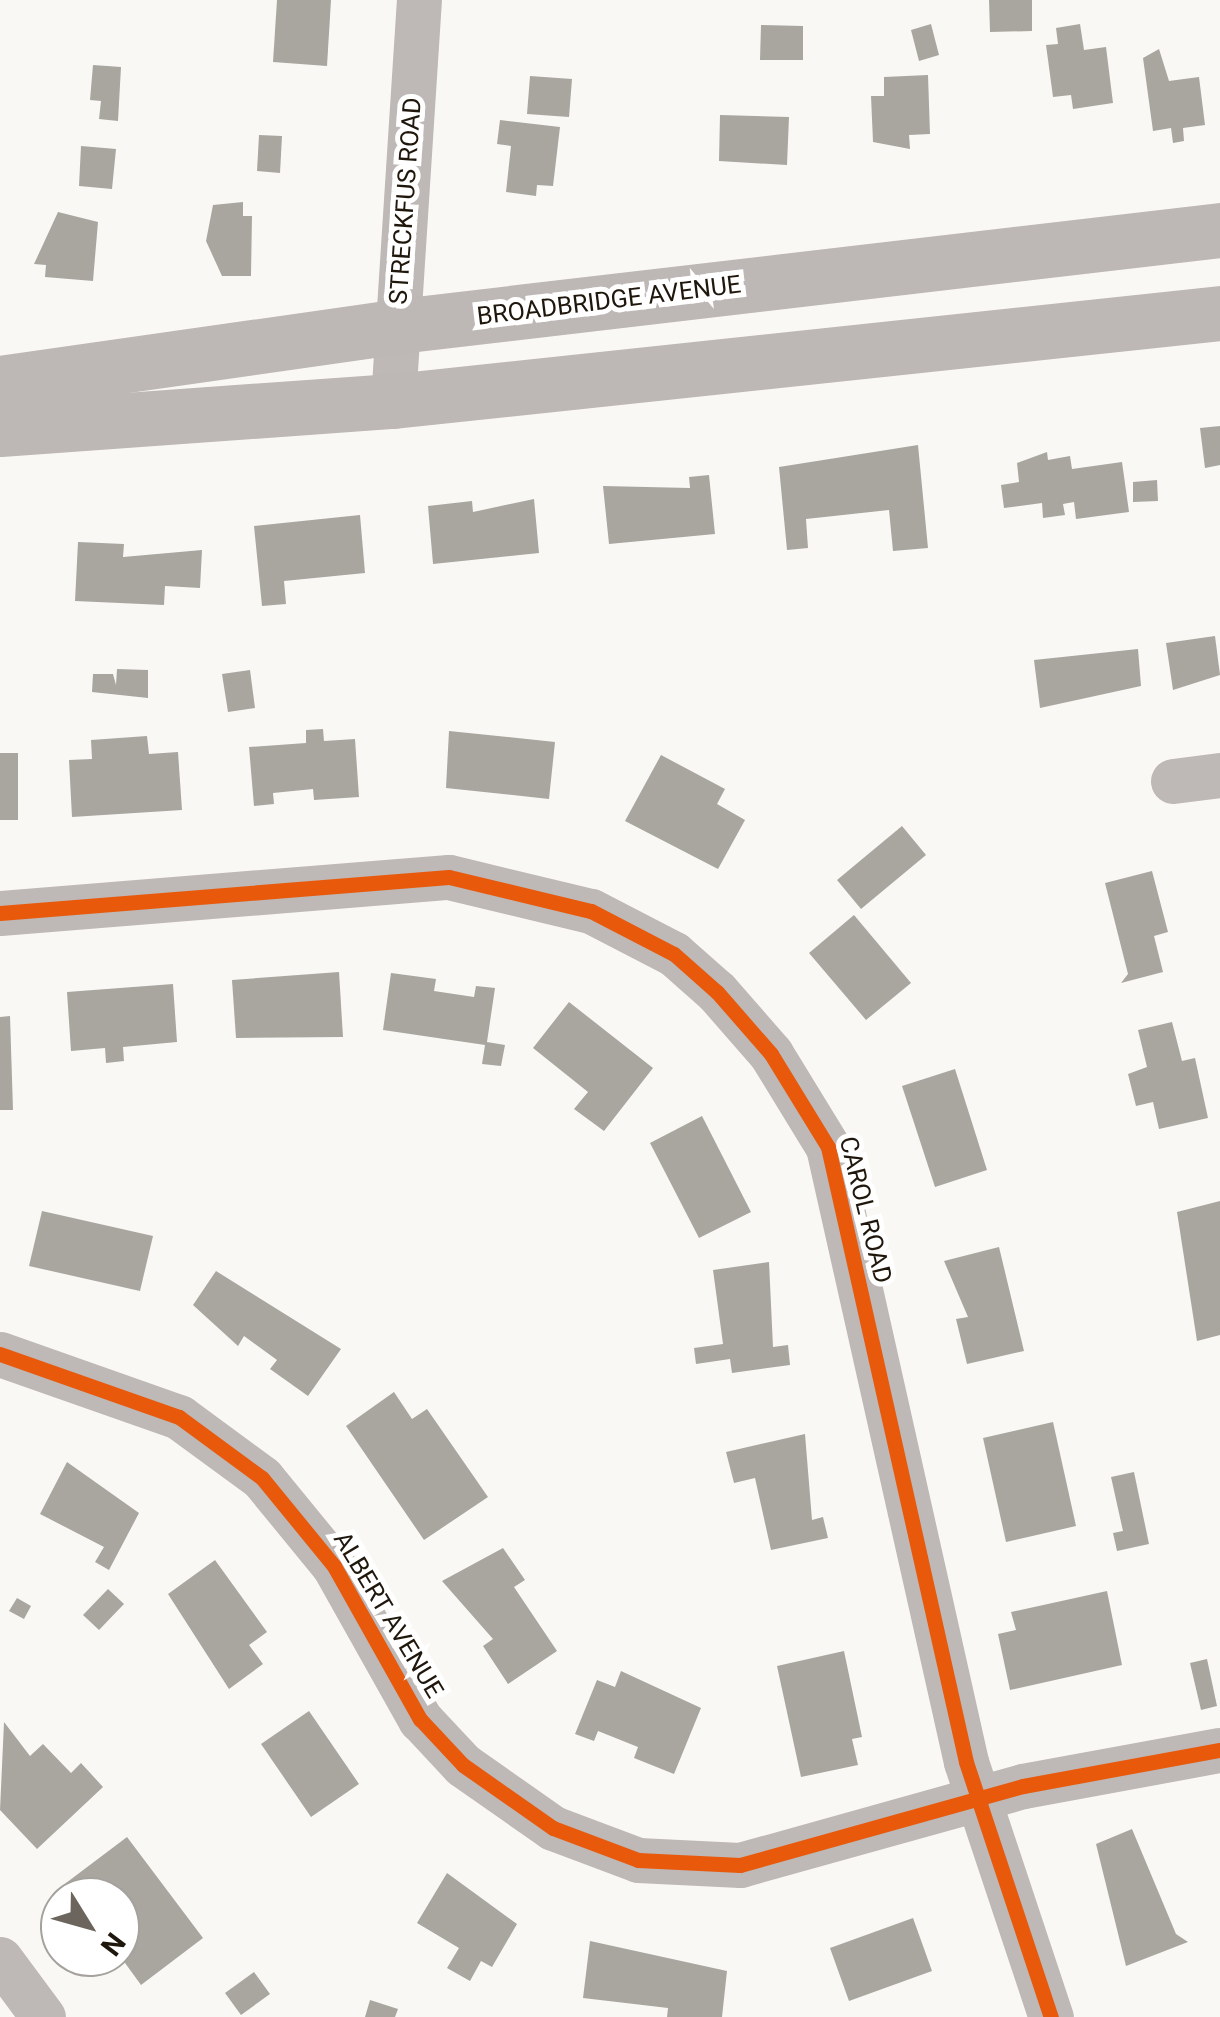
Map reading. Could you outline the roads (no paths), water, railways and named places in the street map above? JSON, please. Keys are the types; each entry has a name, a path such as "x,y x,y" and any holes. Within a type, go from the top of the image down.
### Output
{"main road":[{"name":"BROADBRIDGE AVENUE","path":"0,383 398,326 1220,230"},
{"path":"0,430 394,401 1220,313"}],"street":[{"name":"STRECKFUS ROAD","path":"394,401 419,0"},
{"path":"1173,780 1220,776"},
{"name":"CAROL ROAD","path":"0,913 449,877 590,910 674,954 717,992 771,1054 828,1147 976,1798 1051,2017"},
{"name":"ALBERT AVENUE","path":"0,1354 179,1417 262,1478 334,1566 420,1719 505,1802 553,1828 675,1869 740,1865 976,1798 1220,1750"},
{"path":"0,1959 43,2017"}]}
